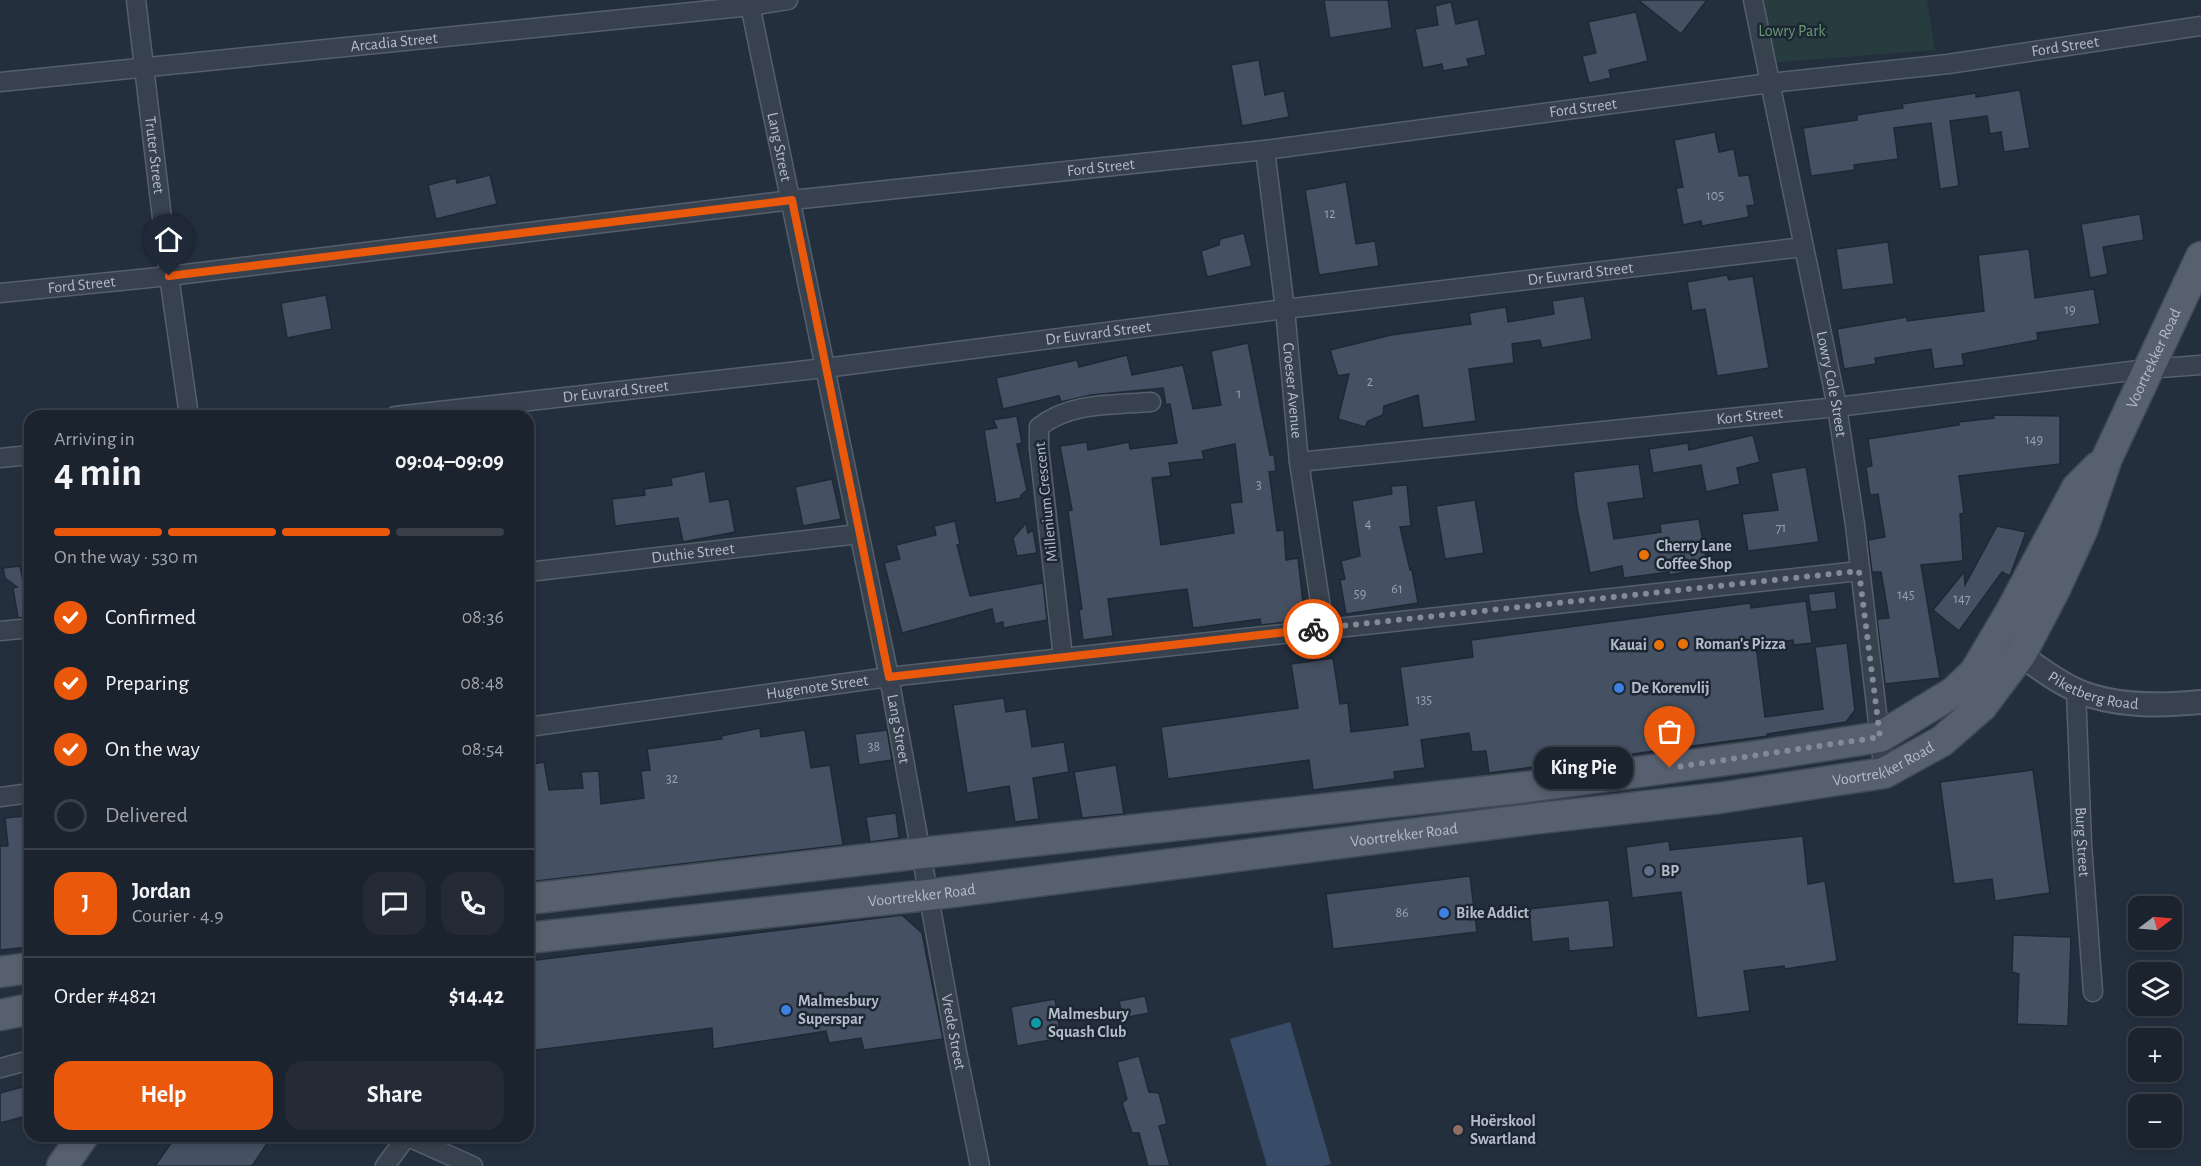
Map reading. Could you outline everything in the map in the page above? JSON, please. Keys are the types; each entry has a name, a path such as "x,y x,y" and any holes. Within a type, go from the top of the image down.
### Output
{"main road":[{"name":"Voortrekker Road","path":"534,938 928,895 1532,819 1719,798 1884,773 1942,741 1982,706 2021,654 2055,589 2083,528 2107,458 2201,257"},
{"name":"Voortrekker Road","path":"534,898 922,853 1527,788 1880,737 1954,692 1976,672 2077,488 2107,458"},
{"path":"0,972 24,969"},
{"path":"0,1015 24,1010"},
{"path":"62,1166 79,1142"}],"street":[{"name":"Truter Street","path":"135,0 188,410"},
{"name":"Arcadia Street","path":"0,82 788,0"},
{"name":"Lowry Cole Street","path":"1753,0 1837,407 1855,525 1884,773"},
{"name":"Lang Street","path":"750,3 889,677 928,895"},
{"name":"Ford Street","path":"0,293 169,276 792,200 1265,150 1770,84 1948,64 2201,26"},
{"name":"Croeser Avenue","path":"1265,150 1285,309 1299,462 1324,628"},
{"name":"Dr Euvrard Street","path":"449,410 825,368 1285,309 1803,247"},
{"name":"Kort Street","path":"1299,462 1837,407 2147,369 2201,365"},
{"name":"Millenium Crescent","path":"1063,657 1039,448 1039,426 1057,414 1082,408 1151,402"},
{"path":"0,458 24,456"},
{"name":"Duthie Street","path":"534,571 859,534"},
{"name":"Hugenote Street","path":"534,726 889,677 1859,571"},
{"path":"0,631 24,629"},
{"name":"Piketberg Road","path":"1996,638 2076,690 2097,698 2116,702 2171,704 2201,702"},
{"name":"Burg Street","path":"2076,690 2082,844 2093,992"},
{"path":"0,797 24,794"},
{"name":"Vrede Street","path":"928,895 980,1166"},
{"path":"0,1068 24,1062"},
{"path":"385,1166 402,1142"},
{"path":"419,1142 473,1166"}],"green space":[{"name":"Lowry Park","path":"1754,0 1927,0 1935,50 1767,63"}],"water":[{"path":"1290,1022 1331,1164 1267,1166 1230,1039"}],"building":[{"path":"1324,0 1388,0 1392,28 1330,38"},
{"path":"1638,0 1707,0 1681,34"},
{"path":"1451,2 1456,24 1478,19 1486,55 1467,59 1469,66 1443,71 1442,64 1423,68 1415,29 1438,25 1435,6"},
{"path":"1636,12 1648,61 1609,70 1611,78 1589,83 1582,56 1596,53 1588,22"},
{"path":"1259,60 1265,95 1284,91 1289,117 1242,126 1231,65"},
{"path":"2020,90 2030,148 2004,152 2001,132 1990,134 1987,116 1950,121 1959,186 1940,189 1931,123 1894,128 1898,159 1854,165 1855,170 1811,176 1803,128 1857,120 1857,115 1903,108 1902,104 1976,93 1976,97"},
{"path":"1715,132 1719,152 1734,149 1739,176 1749,175 1755,205 1747,206 1749,217 1702,226 1701,221 1683,225 1676,188 1683,187 1674,140"},
{"path":"490,175 497,204 436,219 428,185 456,178 457,183"},
{"path":"1346,182 1356,244 1375,241 1379,266 1319,275 1305,190"},
{"path":"2140,214 2144,240 2103,247 2108,274 2090,278 2081,224"},
{"path":"1244,233 1252,266 1207,277 1201,251 1219,245 1220,239"},
{"path":"1888,242 1894,284 1842,290 1836,249"},
{"path":"2029,249 2035,298 2094,289 2100,324 2037,333 2038,340 1962,354 1964,365 1934,369 1931,349 1875,358 1876,364 1844,369 1837,329 1907,317 1907,321 1984,311 1978,255"},
{"path":"1727,275 1729,280 1753,276 1769,368 1717,376 1705,309 1692,311 1687,282"},
{"path":"326,295 332,329 287,338 281,303"},
{"path":"1584,296 1592,339 1542,348 1540,340 1512,344 1514,363 1469,369 1476,421 1423,428 1418,395 1384,406 1383,415 1368,421 1365,427 1338,419 1349,374 1338,376 1330,350 1391,335 1471,324 1469,313 1506,307 1508,322 1554,314 1552,301"},
{"path":"1248,343 1270,455 1274,455 1276,471 1269,472 1277,531 1284,530 1286,560 1298,558 1305,620 1261,625 1260,619 1193,628 1187,589 1108,599 1113,636 1083,640 1079,610 1082,609 1068,511 1072,510 1060,446 1087,442 1088,450 1129,442 1130,449 1177,443 1170,404 1166,405 1163,388 1091,395 1061,402 1059,396 1003,409 996,378 1077,360 1079,367 1127,355 1132,375 1183,365 1193,409 1221,405 1211,351","holes":["1235,444 1242,502 1230,503 1234,533 1161,545 1152,478 1171,476 1169,463 1204,459 1202,451"]},
{"path":"1993,415 2060,416 2060,464 1959,476 1964,513 1960,514 1963,561 1921,565 1940,678 1885,684 1877,619 1889,618 1881,572 1872,572 1868,540 1885,537 1878,494 1870,495 1866,467 1872,466 1868,439 1959,425 1958,422 1994,418"},
{"path":"1017,416 1022,443 1017,444 1027,490 1021,498 996,503 984,430 997,428 993,420"},
{"path":"1753,435 1760,462 1737,468 1740,484 1706,492 1701,465 1653,473 1649,449 1688,443 1689,450"},
{"path":"1639,464 1644,498 1608,503 1614,539 1661,532 1660,524 1699,519 1708,568 1669,575 1669,572 1624,578 1622,566 1590,573 1577,507 1573,472"},
{"path":"1806,467 1819,542 1748,551 1742,514 1778,510 1771,473"},
{"path":"705,471 710,502 729,499 735,532 683,542 678,518 615,526 612,499 645,495 644,489 672,485 671,478"},
{"path":"832,479 841,519 803,526 795,487"},
{"path":"1407,485 1411,526 1400,527 1418,603 1346,614 1340,580 1345,579 1341,561 1360,556 1352,501 1392,494 1391,486"},
{"path":"1475,500 1484,553 1445,559 1436,506"},
{"path":"955,521 960,544 957,545 970,596 1043,583 1047,620 1003,628 1003,622 995,624 992,609 902,633 884,563 900,559 896,545 936,535 934,526"},
{"path":"1026,523 1028,533 1033,530 1037,553 1017,556 1013,538"},
{"path":"1997,526 2026,532 2010,576 2002,572 1959,631 1933,610 1964,572 1965,585"},
{"path":"20,566 24,586 24,618 18,618 13,588 17,587 5,578 3,568"},
{"path":"1835,591 1837,609 1811,612 1808,594"},
{"path":"1806,601 1812,643 1794,645 1793,640 1756,645 1765,717 1823,709 1815,647 1847,643 1855,710 1846,722 1767,734 1768,736 1489,773 1486,751 1472,752 1469,733 1421,740 1425,768 1394,772 1395,779 1313,790 1309,760 1168,779 1161,727 1298,708 1291,664 1333,658 1340,704 1348,703 1351,732 1408,725 1400,667 1473,657 1471,640 1750,603 1751,608"},
{"path":"1004,698 1006,712 1026,709 1032,747 1064,742 1069,772 1033,778 1039,819 1015,822 1009,786 967,793 953,705"},
{"path":"760,728 761,737 805,730 811,768 830,765 843,845 534,881 534,764 544,762 549,790 583,788 581,772 599,771 601,804 644,798 641,771 650,770 647,749 722,739 721,736"},
{"path":"887,730 892,760 859,765 855,734"},
{"path":"1116,765 1124,814 1082,818 1074,772"},
{"path":"2033,770 2050,893 1995,901 1992,879 1954,884 1940,782"},
{"path":"896,813 899,838 870,842 866,817"},
{"path":"24,816 24,948 0,950 0,846 8,846 5,818"},
{"path":"1803,836 1808,884 1825,881 1837,961 1785,969 1784,966 1744,971 1750,1011 1697,1018 1681,892 1632,898 1626,847 1669,841 1670,850"},
{"path":"1470,876 1477,932 1333,949 1326,894"},
{"path":"1609,900 1614,947 1569,951 1568,938 1532,942 1529,909"},
{"path":"902,915 922,933 943,1039 864,1050 861,1038 829,1043 826,1031 713,1049 712,1028 534,1050 534,960"},
{"path":"2013,935 2071,937 2068,1026 2017,1024 2019,974 2012,972"},
{"path":"1145,996 1149,1013 1123,1018 1119,1001"},
{"name":"Malmesbury Squash Club","path":"1055,999 1061,1038 1017,1046 1011,1007"},
{"path":"1139,1056 1149,1092 1159,1093 1167,1124 1159,1126 1170,1166 1148,1166 1139,1133 1132,1133 1122,1103 1127,1099 1117,1062"},
{"path":"24,1087 24,1117 0,1123 0,1093"},
{"path":"172,1142 268,1142 252,1166 155,1166"}],"way so far":[{"path":"1313,629 1859,571 1880,737 1670,768"}],"place":[{"name":"Cherry Lane Coffee Shop","path":"1644,555"},
{"name":"Roman's Pizza","path":"1683,644"},
{"name":"Kauai","path":"1659,645"},
{"name":"De Korenvlij","path":"1619,688"},
{"name":"King Pie","path":"1670,768"},
{"name":"BP","path":"1649,871"},
{"name":"Bike Addict","path":"1444,913"},
{"name":"Malmesbury Superspar","path":"786,1010"},
{"name":"Malmesbury Squash Club","path":"1036,1023"},
{"name":"Hoërskool Swartland","path":"1458,1130"}],"route":[{"path":"169,276 792,200 889,677 1313,629"}]}
